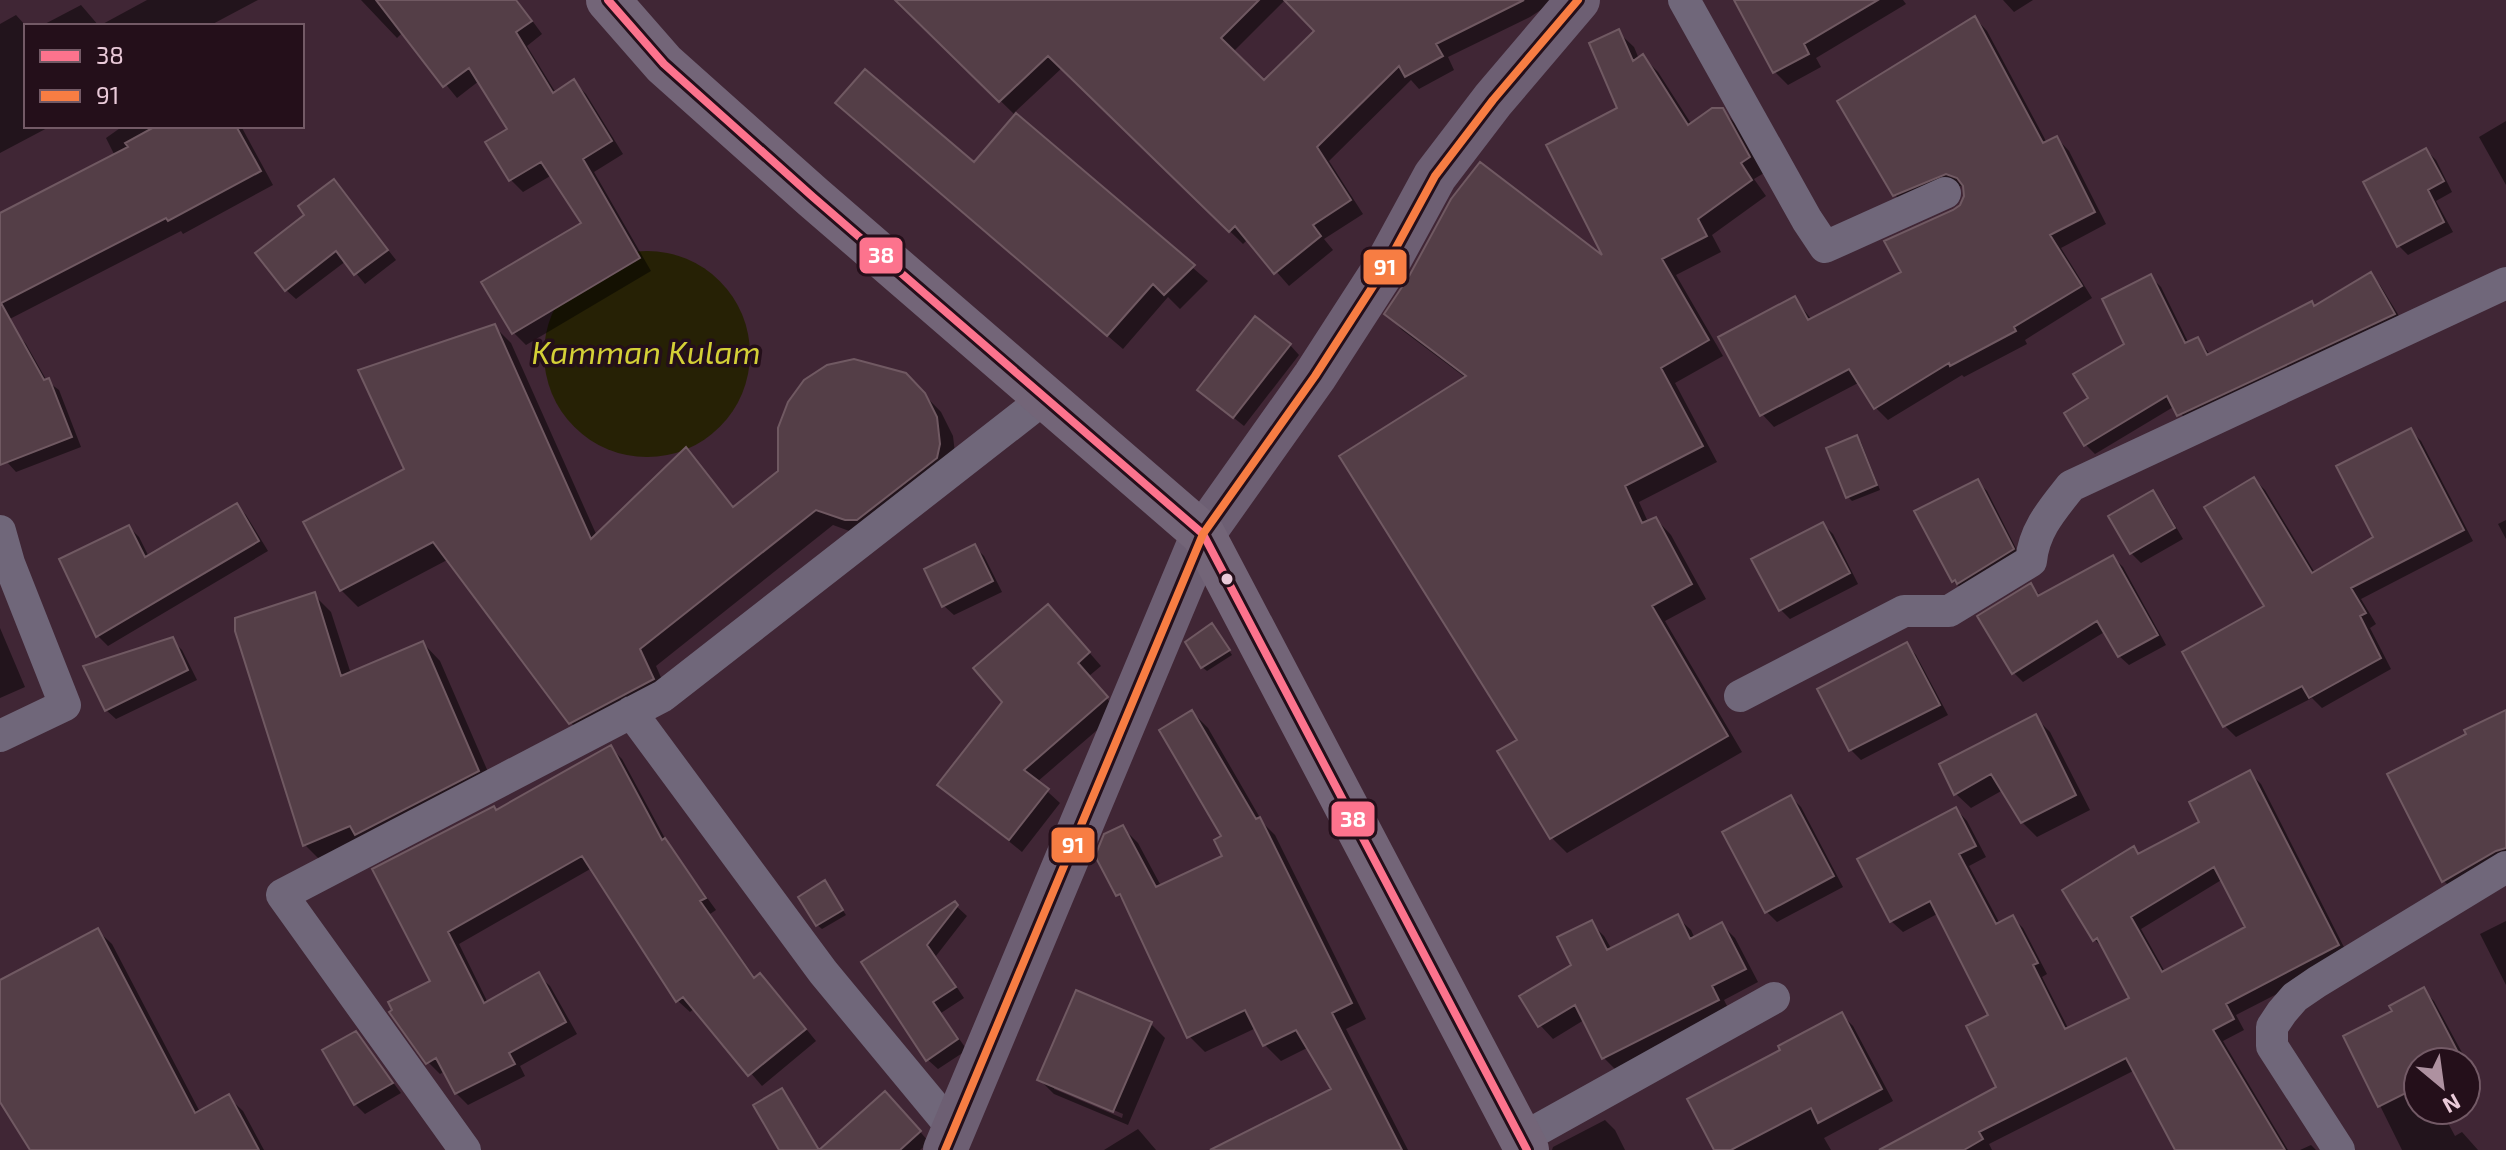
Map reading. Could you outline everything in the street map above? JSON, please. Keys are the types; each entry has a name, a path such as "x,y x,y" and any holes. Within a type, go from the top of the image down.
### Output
{"main road":[{"path":"608,0 664,64 1203,534 1524,1144"}],"street":[{"path":"949,1140 1203,534 1315,376 1386,266 1435,176 1493,100 1578,0"},
{"path":"1684,0 1825,247 1945,193"},
{"path":"1740,696 1904,611 1949,611 2031,561 2033,545 2045,518 2071,486 2506,283"},
{"path":"465,1150 282,895 663,696 1045,398"},
{"path":"0,531 5,565 65,705 0,736"},
{"path":"631,712 949,1140"},
{"path":"2339,1150 2272,1046 2272,1027 2295,997 2506,867"},
{"path":"1524,1144 1774,998"}],"water":[{"name":"Kamman Kulam","path":"647,251 686,259 720,281 742,315 750,354 742,393 720,427 686,449 647,457 608,449 574,427 552,393 544,354 552,315 574,281 608,259"}],"building":[{"path":"376,0 516,0 532,21 516,32 553,93 574,79 612,141 583,159 640,258 512,334 481,282 581,223 541,162 509,181 485,142 507,129 469,68 443,87"},
{"path":"895,0 1259,0 1221,38 1264,80 1314,31 1284,0 1524,0 1436,44 1443,56 1405,77 1399,66 1317,147 1351,200 1313,225 1321,236 1274,274 1235,226 1229,232 1048,56 999,102"},
{"path":"1734,0 1878,0 1804,44 1809,54 1773,73"},
{"path":"1975,16 2043,143 2057,136 2095,212 2050,235 2082,286 2014,327 2016,331 1950,366 1949,363 1874,409 1849,369 1760,416 1718,337 1795,296 1808,320 1901,272 1884,241 1953,210 1960,205 1964,196 1963,186 1957,178 1946,174 1893,196 1837,101"},
{"path":"1619,29 1633,61 1643,54 1688,125 1712,108 1723,108 1750,157 1741,163 1752,180 1698,219 1707,236 1662,259 1709,340 1661,368 1703,446 1625,486 1642,523 1656,517 1692,584 1652,606 1728,736 1550,839 1497,751 1517,740 1339,456 1466,376 1384,314 1408,278 1451,199 1480,162 1602,255 1546,145 1617,108 1589,43"},
{"path":"865,69 974,162 1016,113 1195,265 1164,295 1153,284 1107,336 835,103"},
{"path":"152,128 237,128 261,171 168,221 166,218 1,303 44,380 49,378 72,437 0,465 0,213 128,147 125,143"},
{"path":"2426,148 2444,181 2428,190 2444,222 2397,247 2363,182"},
{"path":"334,179 388,250 354,275 336,251 285,291 255,253 304,215 298,206"},
{"path":"2371,272 2395,314 2177,416 2167,396 2084,446 2064,413 2088,398 2073,374 2124,344 2102,299 2151,274 2185,343 2198,337 2207,355 2312,301 2314,306"},
{"path":"1255,316 1291,344 1233,418 1197,390"},
{"path":"495,324 591,539 686,447 733,507 778,471 778,428 788,402 804,380 827,365 854,359 906,373 925,393 937,417 940,444 937,458 857,520 845,520 816,510 640,649 654,679 569,724 433,542 340,591 303,522 404,469 358,370"},
{"path":"2411,428 2464,530 2351,588 2366,613 2360,616 2381,658 2309,698 2302,686 2223,727 2182,652 2264,606 2204,507 2254,477 2312,573 2373,537 2336,466"},
{"path":"1857,435 1877,485 1846,498 1826,448"},
{"path":"1978,479 2014,549 1957,584 1955,580 1952,582 1914,511"},
{"path":"2153,490 2175,528 2130,554 2108,516"},
{"path":"237,503 259,541 96,637 59,559 129,525 145,557"},
{"path":"1823,522 1850,573 1779,611 1751,559"},
{"path":"975,544 993,581 942,607 924,569"},
{"path":"2113,555 2158,635 2118,657 2097,621 2012,674 1977,616 2031,583 2038,596"},
{"path":"315,592 341,676 423,641 479,771 355,835 350,826 303,846 235,631 235,618"},
{"path":"1048,604 1090,652 1078,663 1108,697 1024,770 1049,789 1009,840 937,785 1002,702 973,668"},
{"path":"1212,623 1230,650 1201,668 1185,642"},
{"path":"173,637 188,670 105,711 83,666"},
{"path":"1907,642 1940,705 1849,751 1817,689"},
{"path":"1192,710 1256,819 1260,817 1352,1003 1332,1013 1402,1150 1210,1150 1331,1089 1296,1030 1263,1046 1245,1010 1187,1038 1120,894 1116,896 1095,856 1104,834 1123,825 1156,887 1222,856 1214,840 1221,836 1159,730"},
{"path":"2506,710 2506,848 2442,882 2387,774"},
{"path":"2036,714 2076,795 2021,823 1991,774 1954,795 1939,764"},
{"path":"611,745 662,840 665,838 706,898 700,901 754,978 760,973 806,1029 748,1076 683,997 676,1002 582,856 448,932 484,1003 539,972 566,1022 509,1053 515,1064 455,1094 436,1058 426,1064 389,1012 392,1010 388,1002 430,981 372,869 494,806 496,810"},
{"path":"2250,770 2339,945 2226,1004 2234,1019 2213,1030 2285,1150 2175,1150 2126,1058 1979,1132 1983,1139 1964,1150 1879,1150 1996,1087 1966,1026 1988,1015 1930,901 1890,922 1857,859 1956,807 1976,846 1959,854 1996,924 2013,915 2038,963 2033,965 2065,1029 2129,998 2097,938 2093,941 2062,890 2134,846 2138,854 2199,822 2189,802","holes":["2214,867 2245,927 2162,972 2131,917"]},
{"path":"1791,795 1834,876 1765,913 1722,832"},
{"path":"825,880 843,910 816,926 798,897"},
{"path":"955,901 958,905 927,945 956,987 933,1002 958,1039 926,1061 861,962"},
{"path":"1678,914 1690,939 1722,922 1746,969 1712,986 1719,1000 1602,1059 1575,1005 1538,1027 1519,996 1571,965 1557,937 1592,920 1607,950"},
{"path":"98,928 195,1113 229,1094 259,1150 30,1150 0,1102 0,980"},
{"path":"2424,987 2455,1046 2402,1046 2402,1095 2378,1107 2343,1036 2392,1011 2389,1006"},
{"path":"1076,990 1152,1022 1113,1112 1037,1080"},
{"path":"1842,1012 1882,1089 1818,1123 1811,1108 1731,1150 1714,1150 1687,1099 1780,1050 1778,1046"},
{"path":"356,1031 393,1083 354,1105 322,1050"},
{"path":"782,1088 819,1150 779,1150 753,1105"},
{"path":"885,1091 921,1131 900,1150 819,1150"}],"transit line":[{"name":"38","path":"608,0 664,64 1203,534 1527,1150"},
{"name":"91","path":"945,1150 1203,534 1315,376 1386,266 1435,176 1493,100 1578,0"}]}
